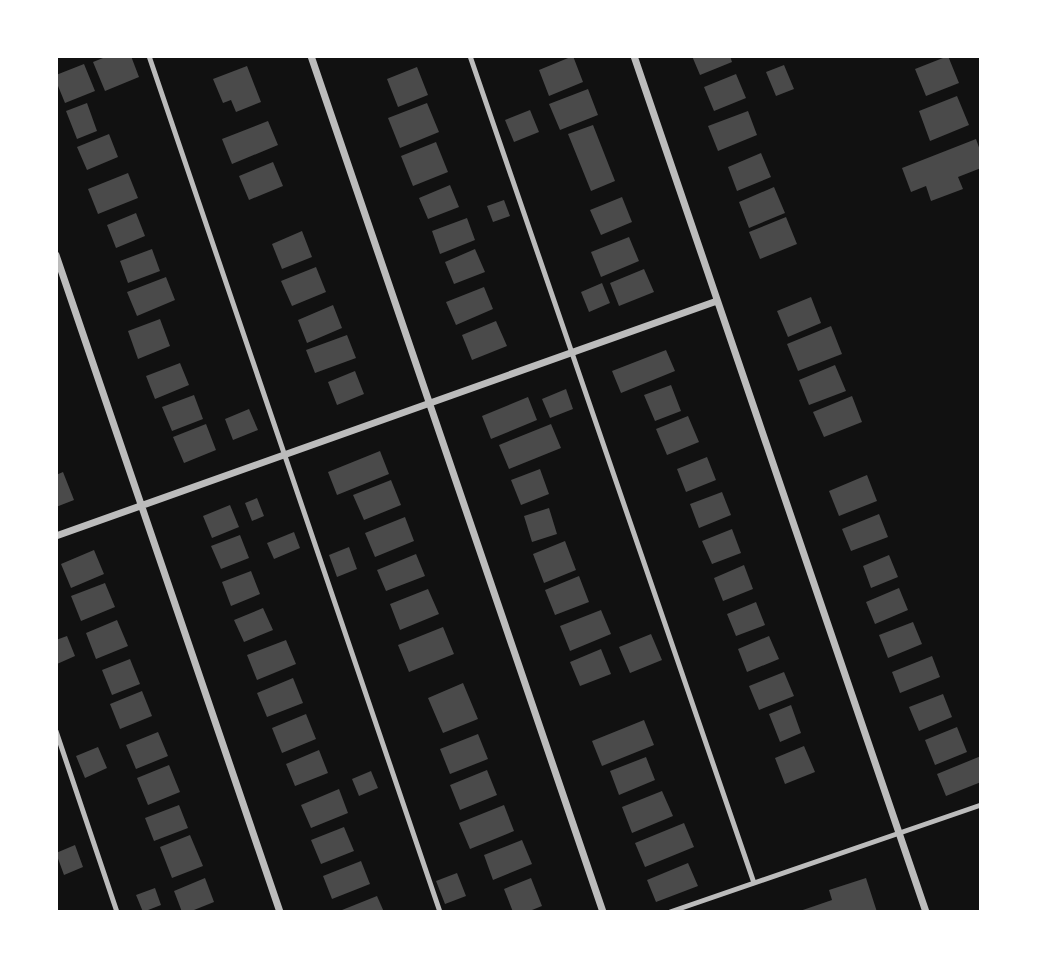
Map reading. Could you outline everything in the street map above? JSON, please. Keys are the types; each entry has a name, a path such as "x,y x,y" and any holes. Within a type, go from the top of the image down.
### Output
{"street":[{"path":"311,56 603,912"},
{"path":"634,56 926,912"},
{"path":"56,255 280,912"},
{"path":"56,536 717,301"}],"lane":[{"path":"149,56 440,912"},
{"path":"470,56 754,883"},
{"path":"56,731 117,912"},
{"path":"670,912 981,805"}],"building":[{"path":"108,56 131,56 139,77 105,91 93,62"},
{"path":"573,56 583,82 549,96 539,70"},
{"path":"692,56 730,56 732,62 700,75"},
{"path":"948,56 959,83 926,96 915,69"},
{"path":"84,64 95,91 65,103 56,75"},
{"path":"784,65 794,89 776,96 766,72"},
{"path":"247,66 261,102 236,112 231,100 223,103 213,79"},
{"path":"417,67 428,95 398,107 387,79"},
{"path":"736,74 746,98 714,111 704,87"},
{"path":"588,89 598,115 560,130 549,104"},
{"path":"957,96 969,125 930,141 919,111"},
{"path":"87,103 97,131 77,139 66,111"},
{"path":"427,103 439,132 400,148 388,118"},
{"path":"530,110 539,132 514,142 505,120"},
{"path":"748,111 757,135 718,151 708,126"},
{"path":"268,121 278,145 232,164 222,139"},
{"path":"593,125 615,181 591,191 568,134"},
{"path":"109,134 118,157 87,170 77,147"},
{"path":"976,139 981,153 981,168 958,177 963,189 931,201 926,186 911,192 902,168"},
{"path":"436,142 448,172 413,186 401,156"},
{"path":"761,153 771,177 737,191 728,167"},
{"path":"273,162 283,186 249,200 239,176"},
{"path":"128,173 138,198 98,214 88,189"},
{"path":"450,185 459,207 428,219 419,198"},
{"path":"774,187 785,213 749,228 739,202"},
{"path":"622,197 632,222 601,235 590,210"},
{"path":"504,200 510,216 493,222 487,206"},
{"path":"136,213 145,236 116,248 107,225"},
{"path":"786,217 797,244 760,259 749,232"},
{"path":"467,218 475,240 440,254 432,231"},
{"path":"302,231 312,257 282,269 272,244"},
{"path":"629,237 639,261 601,277 591,252"},
{"path":"152,249 160,271 128,283 120,261"},
{"path":"475,249 485,272 454,284 445,262"},
{"path":"316,267 326,292 292,306 281,281"},
{"path":"644,269 654,292 619,306 610,283"},
{"path":"166,277 175,300 137,316 127,292"},
{"path":"602,283 610,303 589,312 581,292"},
{"path":"484,287 493,309 456,325 446,302"},
{"path":"811,297 821,323 788,337 777,311"},
{"path":"333,305 342,328 307,343 298,320"},
{"path":"160,319 170,346 138,359 128,331"},
{"path":"496,321 507,346 472,360 462,335"},
{"path":"831,326 842,354 798,371 787,344"},
{"path":"347,335 356,358 315,373 306,350"},
{"path":"666,350 675,371 621,393 612,371"},
{"path":"180,363 189,385 155,399 146,376"},
{"path":"835,365 846,391 809,405 799,380"},
{"path":"355,371 364,394 337,405 328,382"},
{"path":"671,385 681,411 655,421 644,395"},
{"path":"566,389 573,409 550,418 542,399"},
{"path":"194,395 203,419 172,431 162,407"},
{"path":"852,396 862,422 824,437 813,412"},
{"path":"528,397 537,420 491,439 482,416"},
{"path":"249,409 258,430 233,440 225,419"},
{"path":"688,416 699,442 667,455 656,429"},
{"path":"206,424 216,450 184,463 173,437"},
{"path":"551,424 561,448 509,469 499,445"},
{"path":"380,451 389,474 337,495 328,472"},
{"path":"707,457 716,480 686,492 677,469"},
{"path":"540,469 549,494 521,505 511,480"},
{"path":"63,472 74,500 56,507 56,475"},
{"path":"867,475 877,501 839,516 829,491"},
{"path":"391,480 401,505 364,520 353,495"},
{"path":"722,492 731,515 699,528 690,504"},
{"path":"257,498 264,516 252,521 245,503"},
{"path":"230,505 239,527 212,538 203,516"},
{"path":"549,508 557,534 532,542 524,516"},
{"path":"879,514 888,537 851,551 842,529"},
{"path":"405,517 414,541 375,557 365,533"},
{"path":"732,529 741,553 712,564 702,541"},
{"path":"294,532 300,548 274,559 267,543"},
{"path":"240,535 249,558 221,569 211,546"},
{"path":"565,541 576,570 544,583 533,554"},
{"path":"349,547 357,569 337,577 329,555"},
{"path":"94,550 104,574 71,588 61,564"},
{"path":"416,554 425,576 386,591 377,570"},
{"path":"889,555 898,577 871,588 863,566"},
{"path":"744,565 753,589 723,601 714,578"},
{"path":"251,571 260,594 231,606 222,582"},
{"path":"579,576 589,602 555,615 545,590"},
{"path":"105,583 115,607 81,621 71,596"},
{"path":"899,588 908,610 875,624 866,602"},
{"path":"428,589 439,614 400,630 390,604"},
{"path":"756,602 765,625 736,636 727,614"},
{"path":"263,608 273,630 244,642 234,620"},
{"path":"601,610 611,634 570,651 560,626"},
{"path":"117,620 128,646 96,659 86,633"},
{"path":"913,622 922,644 888,658 879,635"},
{"path":"443,627 454,654 409,672 398,645"},
{"path":"651,634 662,660 630,673 619,647"},
{"path":"67,636 75,656 57,664 56,640"},
{"path":"769,636 779,659 747,672 738,649"},
{"path":"286,640 296,664 257,680 247,655"},
{"path":"601,649 611,674 580,686 570,662"},
{"path":"932,656 940,677 900,693 892,672"},
{"path":"130,659 140,684 112,695 102,670"},
{"path":"784,672 794,696 759,710 749,686"},
{"path":"293,678 303,703 267,717 257,693"},
{"path":"463,683 478,719 443,733 428,698"},
{"path":"142,691 152,716 120,729 110,704"},
{"path":"943,694 952,717 919,731 909,707"},
{"path":"791,705 801,733 780,742 769,714"},
{"path":"306,714 316,739 282,753 272,728"},
{"path":"644,720 654,745 602,766 592,741"},
{"path":"957,727 967,752 935,765 925,740"},
{"path":"158,732 168,756 136,769 126,745"},
{"path":"478,734 488,759 450,774 440,749"},
{"path":"804,746 815,772 785,784 775,758"},
{"path":"98,747 107,768 85,778 76,756"},
{"path":"319,750 328,773 295,786 286,764"},
{"path":"981,756 981,782 946,796 937,774"},
{"path":"646,757 655,780 619,795 610,771"},
{"path":"169,765 180,792 148,805 137,778"},
{"path":"487,770 497,795 460,810 450,785"},
{"path":"371,771 378,788 359,796 352,779"},
{"path":"339,789 348,813 311,828 301,805"},
{"path":"662,791 673,816 632,833 622,807"},
{"path":"179,805 188,828 154,841 145,818"},
{"path":"504,805 514,831 470,849 459,823"},
{"path":"684,823 694,847 645,867 635,843"},
{"path":"344,827 354,851 321,864 311,840"},
{"path":"190,835 203,866 172,878 160,847"},
{"path":"522,840 532,864 493,880 484,855"},
{"path":"75,845 83,867 64,875 56,853"},
{"path":"361,861 370,884 332,899 323,876"},
{"path":"688,863 698,886 656,902 647,880"},
{"path":"457,873 466,896 445,904 436,881"},
{"path":"205,878 214,902 182,912 174,891"},
{"path":"531,878 542,906 527,912 513,912 504,889"},
{"path":"866,878 877,912 797,912 832,900 829,890"},
{"path":"155,888 161,905 143,912 136,895"},
{"path":"377,896 384,912 337,912"}]}
